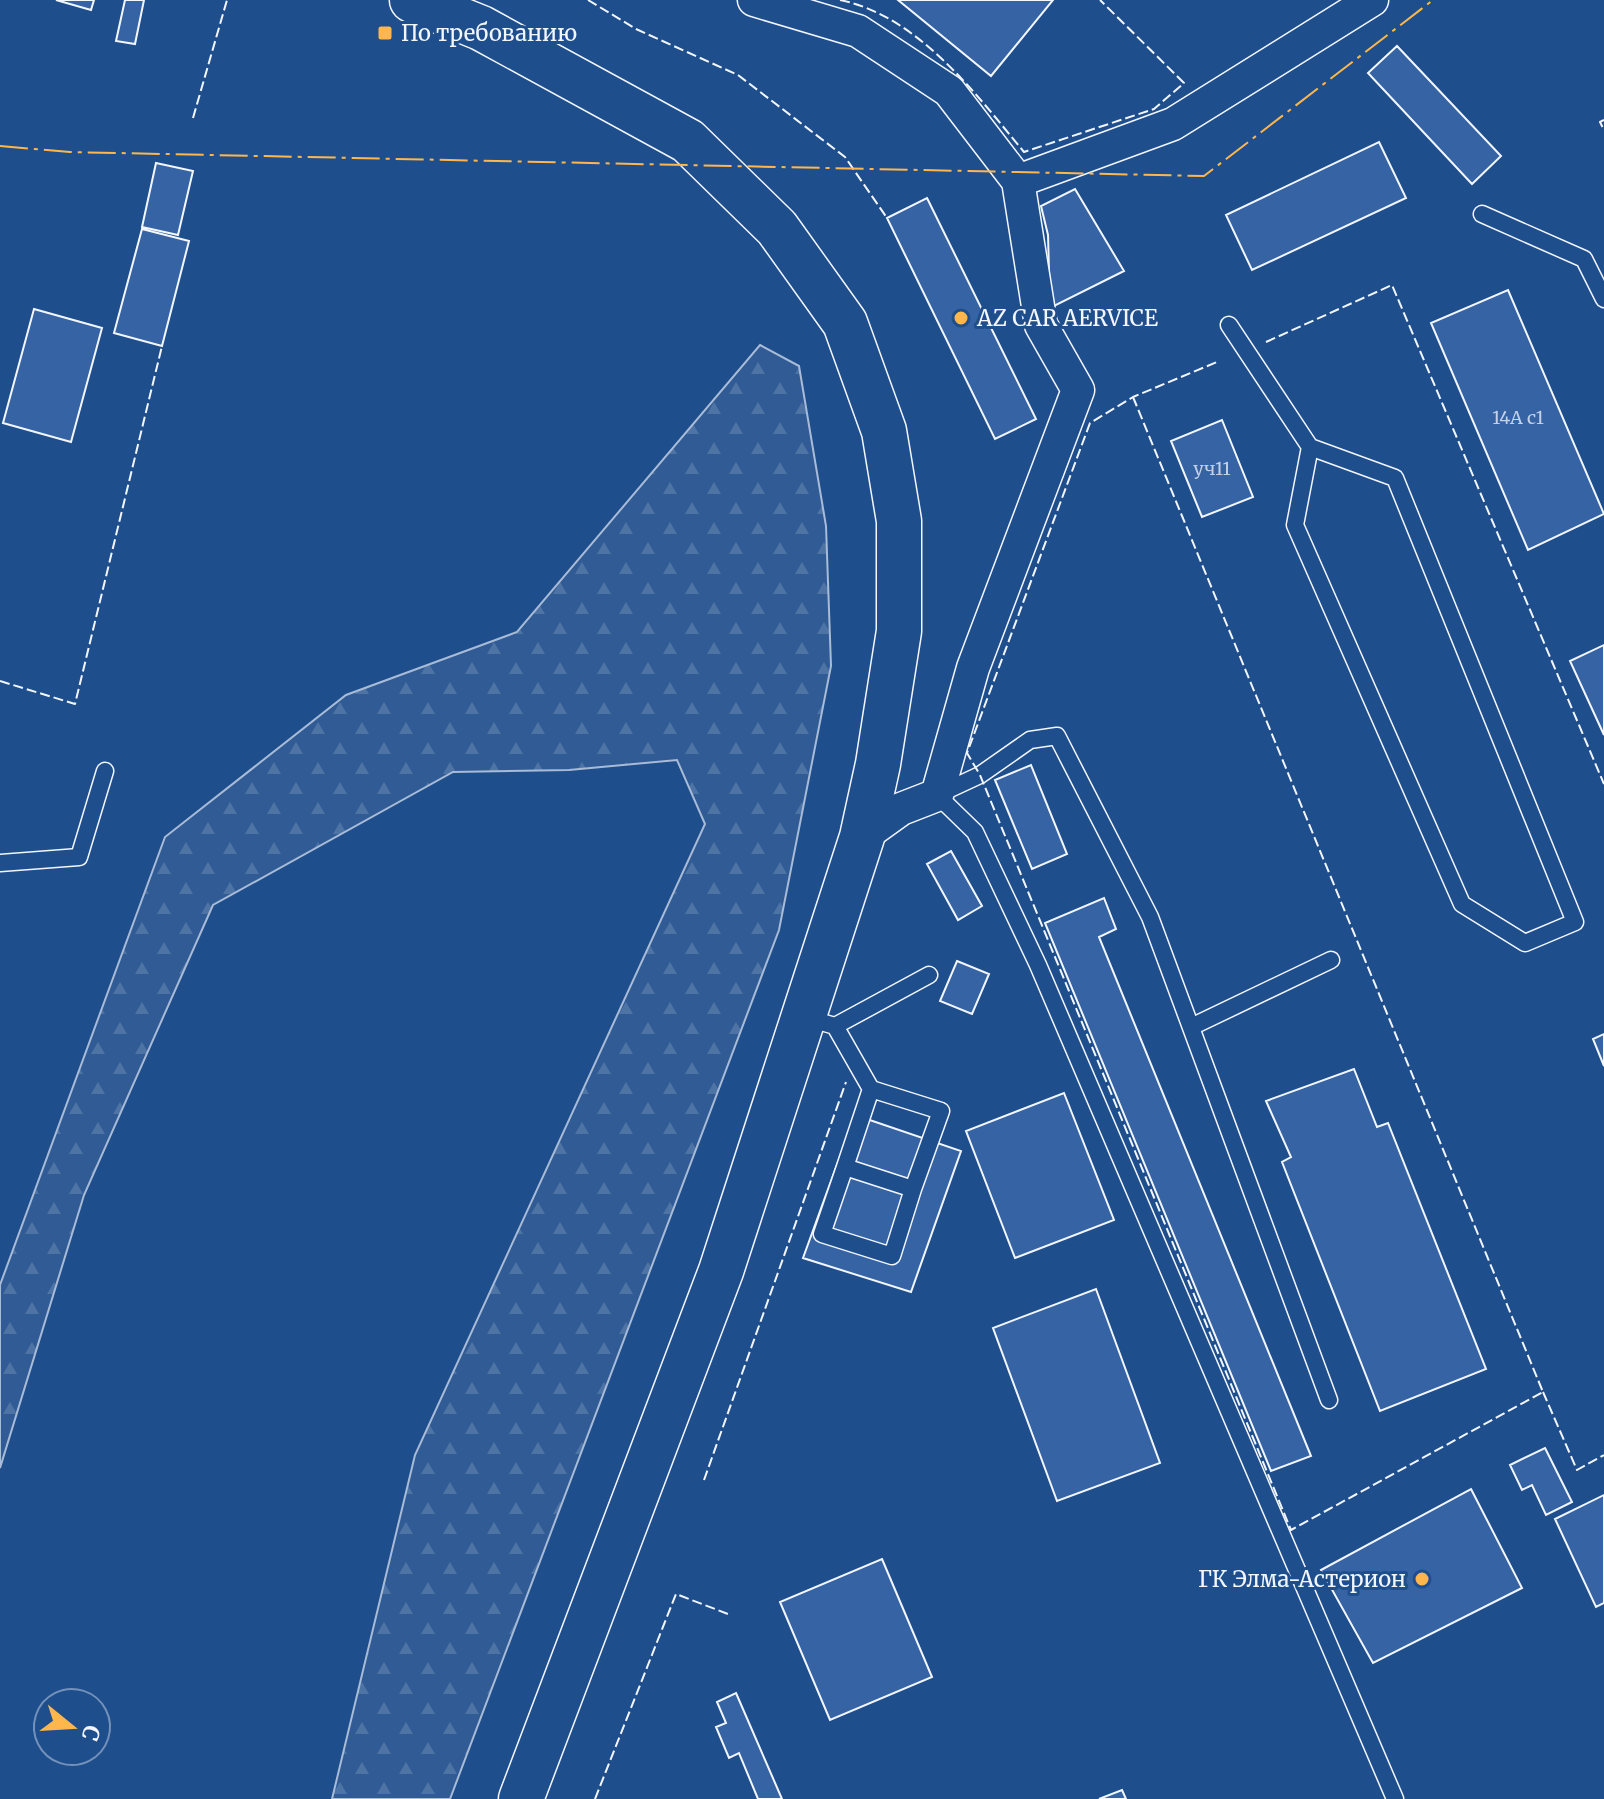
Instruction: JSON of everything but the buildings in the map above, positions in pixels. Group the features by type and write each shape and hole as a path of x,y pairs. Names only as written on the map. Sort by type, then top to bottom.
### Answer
{"main road":[{"path":"440,4 688,141 777,228 845,323 884,431 899,521 899,631 878,764 819,1021 521,1799"}],"street":[{"path":"754,0 858,31 949,91 1018,181 1041,325 1078,390 973,668 937,795 901,809 862,837"},
{"path":"1018,181 1173,124 1372,0"}],"lane":[{"path":"1482,214 1584,259 1604,299"},
{"path":"1229,325 1310,447 1395,478 1575,922 1525,943 1462,904 1295,525 1310,447"},
{"path":"1329,1400 1150,917 1057,736 1030,740 980,775 937,795 975,832 1038,965 1395,1799"},
{"path":"0,863 79,857 105,771"},
{"path":"1191,1027 1331,960"},
{"path":"871,1089 822,1234 892,1256 941,1111 871,1089 819,1021 929,975"},
{"path":"845,1167 913,1189"}],"green space":[{"path":"760,345 799,366 826,526 831,666 779,930 450,1799 332,1799 415,1455 705,824 677,760 569,770 453,772 213,905 84,1195 0,1468 0,1285 165,837 346,695 517,632"}],"fence":[{"path":"193,118 227,0"},
{"path":"588,0 636,29 738,75 845,157 887,218"},
{"path":"840,0 895,22 920,40 965,82 1024,152 1154,109 1184,83 1100,0"},
{"path":"1604,120 1600,122 1604,130"},
{"path":"1266,342 1392,285 1604,784"},
{"path":"0,681 75,704 162,346"},
{"path":"1133,397 1543,1392 1291,1530 980,775 967,753 1090,423 1133,397 1217,362"},
{"path":"704,1480 846,1082"},
{"path":"1543,1392 1577,1470 1604,1455"},
{"path":"595,1799 676,1594 728,1614"}],"power":[{"path":"0,146 70,152 1204,176 1433,0"}],"place":[{"name":"По требованию","path":"385,33"},
{"name":"AZ CAR AERVICE","path":"961,318"},
{"name":"ГК Элма-Астерион","path":"1422,1579"}]}
